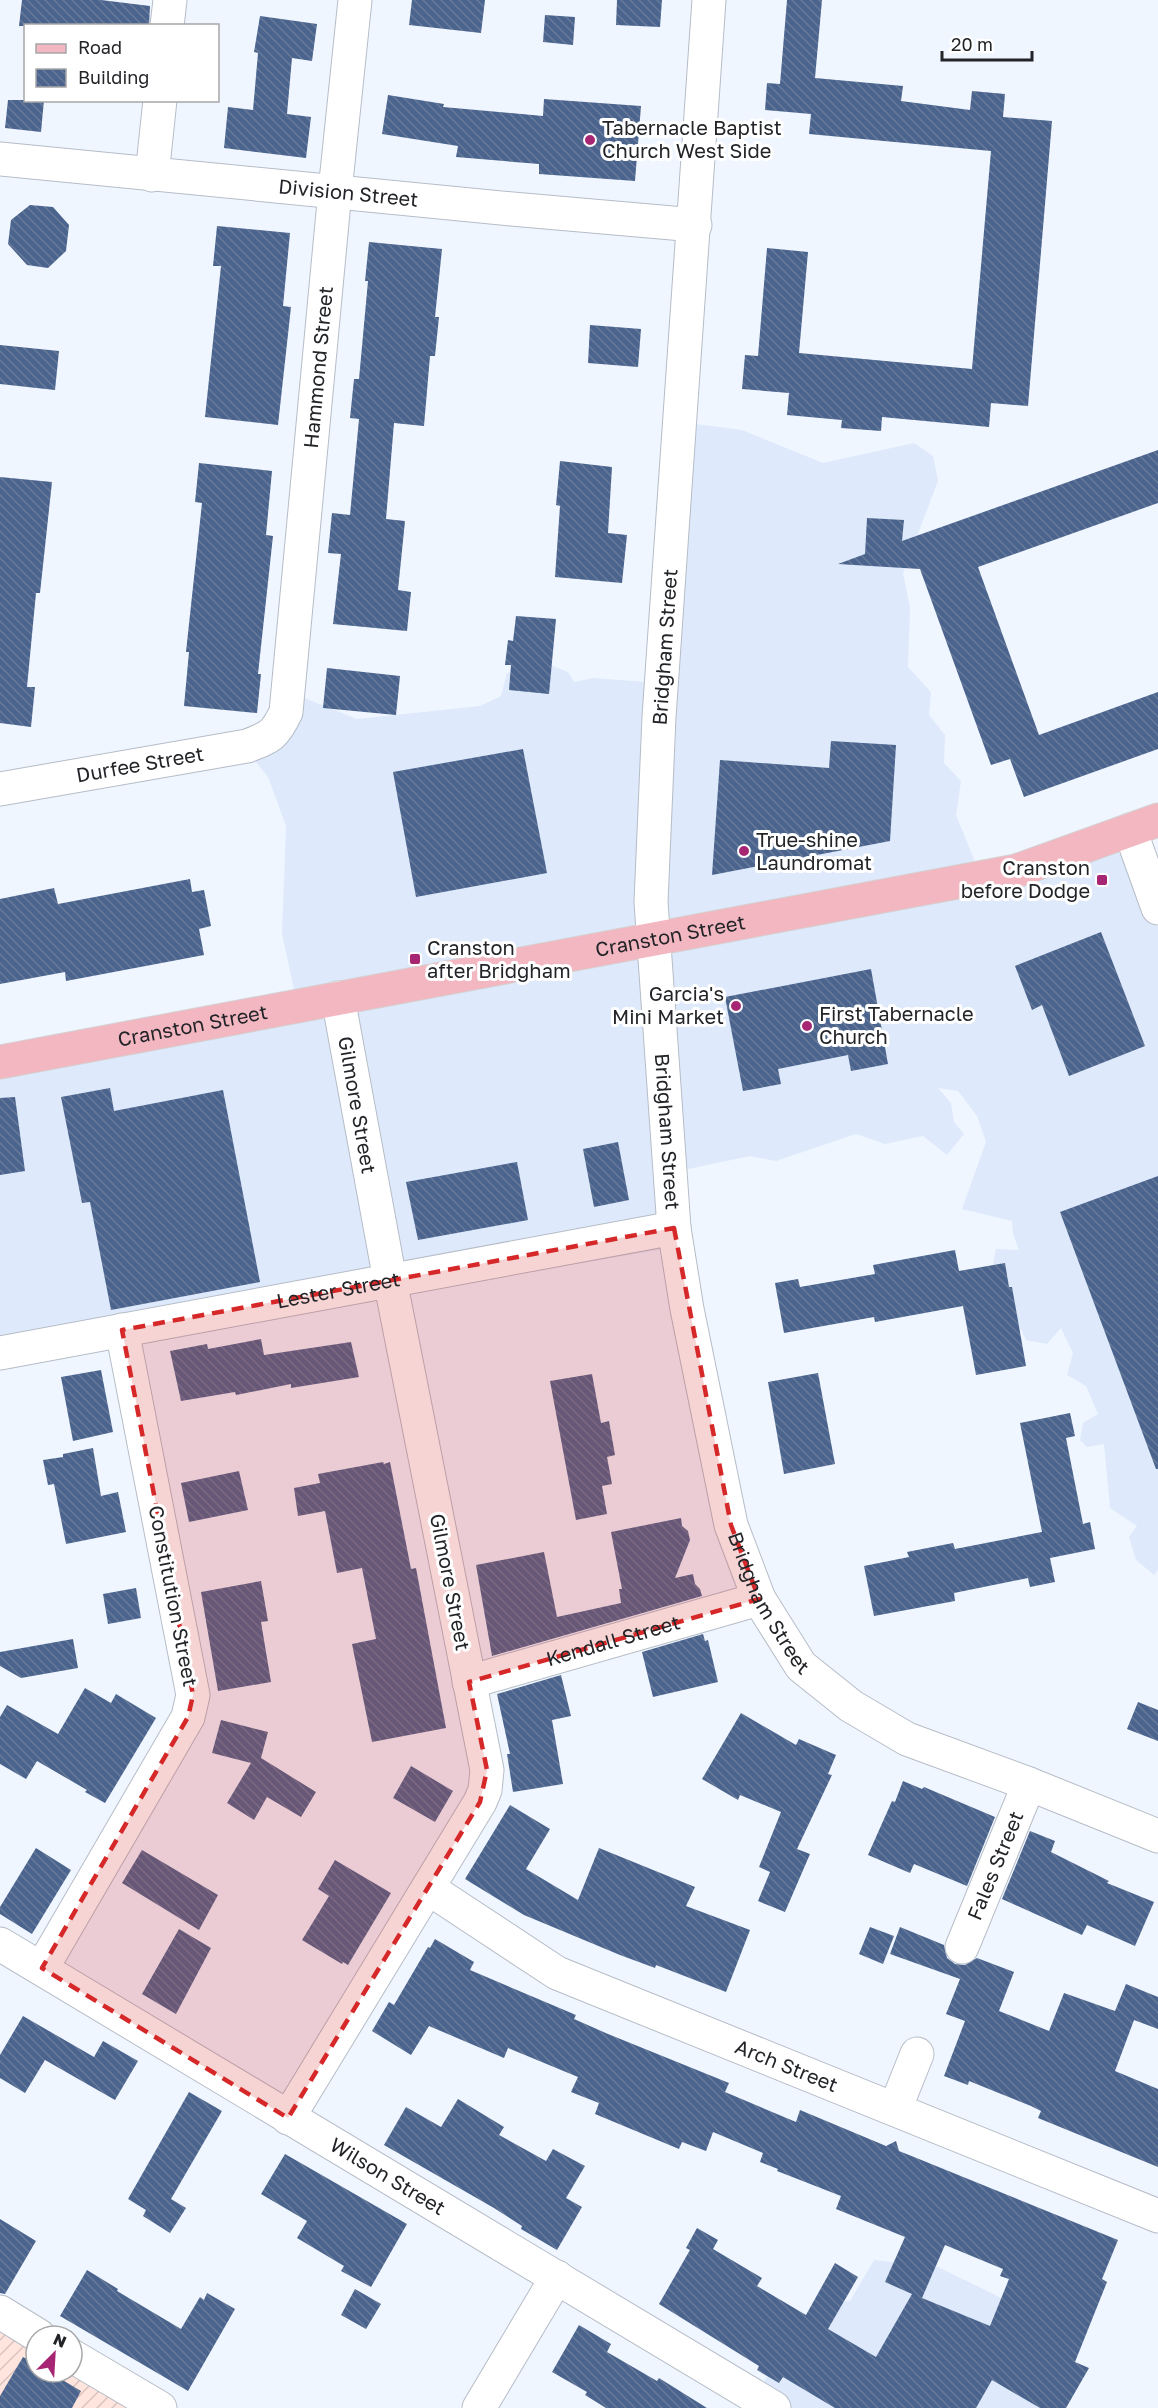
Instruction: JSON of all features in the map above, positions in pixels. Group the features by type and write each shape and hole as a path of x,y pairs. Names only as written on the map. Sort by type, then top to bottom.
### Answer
{"main road":[{"name":"Cranston Street","path":"0,1062 654,937 1016,871 1144,825"}],"street":[{"path":"167,24 170,0"},
{"name":"Hammond Street","path":"277,731 286,712 290,682 355,0"},
{"name":"Bridgham Street","path":"709,0 659,723 651,902 674,1228 687,1309 731,1525 759,1599 801,1666 851,1706 907,1739 1029,1784 1158,1836"},
{"path":"152,175 160,102"},
{"name":"Division Street","path":"0,159 695,225"},
{"name":"Durfee Street","path":"0,789 247,746 264,740 277,731"},
{"path":"1144,825 1158,908"},
{"name":"Gilmore Street","path":"288,2118 480,1802 485,1790 487,1770 390,1280 338,998"},
{"name":"Lester Street","path":"0,1353 674,1228"},
{"name":"Constitution Street","path":"42,1968 188,1717 193,1695 122,1330"},
{"name":"Kendall Street","path":"469,1682 759,1599"},
{"name":"Fales Street","path":"962,1947 1029,1784"},
{"name":"Arch Street","path":"428,1888 557,1973 1158,2216"},
{"name":"Wilson Street","path":"0,1944 774,2408"},
{"path":"895,2109 917,2054"},
{"path":"479,2408 557,2277"},
{"path":"0,2313 24,2327"},
{"path":"84,2363 160,2408"}],"highlighted area":[{"path":"674,1228 731,1525 759,1599 469,1682 487,1770 480,1802 288,2118 42,1968 188,1717 193,1695 122,1330"}],"shaded area":[{"path":"688,423 742,430 823,463 914,443 933,456 938,481 903,573 910,608 908,667 931,692 929,715 945,735 944,763 961,781 956,815 986,889 1117,852 1127,855 1158,928 1158,1570 1154,1575 1136,1560 1129,1537 1137,1526 1110,1508 1104,1444 1087,1447 1080,1440 1083,1423 1098,1414 1086,1386 1067,1375 1073,1353 1061,1328 1047,1344 1026,1340 992,1270 996,1249 1019,1250 1013,1234 1012,1221 962,1209 986,1142 977,1116 958,1091 938,1088 951,1103 954,1122 964,1134 947,1155 923,1136 885,1144 856,1134 776,1161 750,1156 679,1171 665,1249 0,1360 0,1076 300,1017 282,934 286,826 268,777 252,757 294,694 357,719 480,706 501,696 507,673 545,663 568,672 574,682 593,678 659,683"},
{"path":"874,2260 938,2267 1077,2335 1052,2408 762,2408 753,2396 783,2355 834,2302 850,2301"},
{"path":"0,2319 24,2334 24,2384 84,2384 84,2378 145,2408 0,2408"}],"building":[{"path":"22,0 101,0 150,6 149,24 24,24 24,26 19,26"},
{"path":"412,0 485,0 481,33 409,25"},
{"path":"617,0 662,0 660,27 616,25"},
{"path":"787,0 822,0 815,78 903,86 901,101 970,110 972,91 1005,94 1003,117 1052,121 1028,406 991,403 989,427 882,417 881,431 841,428 842,420 787,415 789,393 742,389 745,355 758,356 767,248 808,252 799,353 972,369 991,151 809,134 811,114 765,110 767,83 780,84"},
{"path":"545,15 575,17 573,45 543,42"},
{"path":"260,16 317,24 312,61 292,58 287,114 311,117 306,158 224,148 228,107 253,110 258,53 254,52"},
{"path":"388,95 444,104 443,107 543,116 544,99 641,106 635,181 539,174 539,164 456,157 458,146 382,134"},
{"path":"8,100 44,102 41,132 5,128"},
{"path":"30,205 53,207 69,225 66,251 48,268 27,265 8,244 11,220"},
{"path":"217,226 290,233 283,306 291,307 278,425 205,417 221,266 213,266"},
{"path":"369,242 442,249 435,317 439,317 435,356 430,356 424,426 394,423 386,519 405,521 398,590 411,592 407,631 333,624 341,554 328,553 332,513 350,515 359,419 350,418 354,379 359,379 368,281 365,281"},
{"path":"590,325 641,329 638,367 588,363"},
{"path":"0,345 59,351 55,390 0,384"},
{"path":"1158,450 1158,503 978,567 1039,735 1158,692 1158,749 1024,797 1010,759 991,765 920,569 838,564 865,554 867,518 904,520 902,541"},
{"path":"560,461 612,467 608,533 627,535 622,583 555,577 560,506 556,505"},
{"path":"199,463 272,471 266,535 273,536 258,674 261,674 257,713 184,706 189,652 186,652 202,503 195,502"},
{"path":"0,477 52,482 40,593 36,593 27,687 35,687 31,727 0,723"},
{"path":"516,616 556,619 549,694 509,690 511,665 505,665 508,640 513,641"},
{"path":"327,668 400,676 396,715 323,708"},
{"path":"831,741 896,745 890,841 712,875 720,760 829,768"},
{"path":"523,749 547,873 416,897 393,772"},
{"path":"190,879 192,892 204,890 211,926 199,929 204,955 66,981 65,972 0,984 0,899 54,888 58,904"},
{"path":"1101,932 1145,1046 1069,1076 1042,1005 1032,1010 1015,966"},
{"path":"871,969 888,1064 851,1071 848,1055 778,1069 781,1084 743,1091 725,997"},
{"path":"110,1088 114,1111 223,1090 260,1282 111,1310 90,1202 82,1203 61,1097"},
{"path":"15,1097 25,1171 0,1175 0,1098"},
{"path":"618,1142 629,1200 594,1207 583,1149"},
{"path":"517,1162 528,1220 418,1240 406,1182"},
{"path":"1158,1176 1158,1469 1156,1469 1060,1212"},
{"path":"955,1250 959,1271 1005,1263 1009,1287 1012,1287 1026,1366 976,1375 963,1306 875,1322 874,1317 784,1333 775,1283 798,1279 800,1287 875,1274 873,1265"},
{"path":"261,1339 264,1355 351,1342 359,1377 291,1388 291,1384 236,1395 235,1392 181,1401 170,1351 207,1344 208,1349"},
{"path":"101,1370 113,1432 73,1441 61,1377"},
{"path":"818,1373 835,1464 784,1474 768,1382"},
{"path":"592,1374 601,1423 609,1421 615,1455 607,1457 612,1484 602,1486 607,1514 576,1520 550,1381"},
{"path":"1070,1413 1075,1436 1066,1438 1083,1524 1090,1522 1095,1549 1050,1558 1055,1582 1030,1587 1028,1578 954,1593 955,1601 874,1616 864,1566 909,1557 907,1552 953,1543 955,1549 1042,1532 1020,1423"},
{"path":"93,1448 101,1496 118,1492 126,1532 66,1544 54,1484 48,1485 43,1460"},
{"path":"383,1462 384,1464 390,1462 411,1569 416,1568 446,1728 372,1742 352,1644 376,1639 362,1568 337,1573 325,1511 298,1516 294,1488 320,1483 318,1474"},
{"path":"239,1471 248,1510 189,1522 181,1483"},
{"path":"681,1518 682,1526 688,1531 690,1540 675,1578 693,1574 695,1584 702,1596 492,1656 476,1565 544,1552 557,1617 621,1603 619,1589 622,1589 611,1532"},
{"path":"261,1581 268,1621 261,1622 271,1682 218,1691 201,1592"},
{"path":"136,1588 141,1618 108,1624 103,1594"},
{"path":"703,1634 705,1641 708,1640 718,1682 653,1697 642,1652"},
{"path":"73,1639 78,1668 21,1678 0,1666 0,1652"},
{"path":"561,1675 571,1716 552,1720 563,1784 513,1792 507,1754 510,1754 497,1694"},
{"path":"85,1688 111,1703 116,1694 156,1718 105,1803 37,1761 26,1779 0,1764 0,1717 7,1705 58,1734"},
{"path":"1138,1702 1158,1710 1158,1741 1127,1729"},
{"path":"741,1713 796,1745 799,1739 836,1755 828,1774 832,1775 797,1849 810,1854 785,1912 758,1901 770,1872 759,1867 781,1812 740,1795 738,1800 702,1779"},
{"path":"221,1720 268,1732 261,1758 316,1792 301,1817 267,1797 254,1820 227,1803 251,1763 212,1753"},
{"path":"411,1766 453,1791 435,1822 393,1798"},
{"path":"903,1781 922,1789 924,1787 995,1817 967,1886 914,1864 910,1873 868,1855"},
{"path":"510,1805 550,1829 526,1869 578,1900 599,1848 695,1887 686,1906 750,1930 726,1992 656,1965 655,1968 620,1955 524,1915 465,1879"},
{"path":"1030,1831 1055,1841 1051,1852 1109,1881 1107,1883 1154,1902 1135,1946 1087,1925 1082,1935 1002,1899"},
{"path":"36,1848 71,1870 32,1934 0,1914 0,1907"},
{"path":"142,1850 218,1895 199,1930 122,1883"},
{"path":"335,1860 391,1893 348,1965 343,1962 342,1964 302,1940 329,1896 318,1889"},
{"path":"870,1927 894,1936 883,1964 859,1954"},
{"path":"900,1927 944,1945 947,1958 955,1964 965,1965 977,1958 1014,1972 999,2011 1049,2031 1064,1993 1115,2011 1126,1984 1158,1997 1158,2029 1134,2020 1115,2071 1158,2089 1158,2167 1038,2118 1041,2111 1031,2106 969,2081 968,2085 944,2076 965,2021 946,2014 960,1979 890,1954"},
{"path":"179,1929 211,1948 176,2014 142,1994"},
{"path":"435,1939 474,1962 470,1970 576,2015 574,2019 608,2034 729,2083 725,2092 796,2122 800,2110 886,2146 896,2141 899,2151 1118,2240 1102,2279 1107,2282 1075,2362 1089,2368 1066,2408 1040,2408 992,2380 976,2408 835,2408 783,2377 779,2383 757,2370 759,2366 659,2304 690,2250 686,2248 697,2228 718,2240 713,2249 762,2278 757,2286 806,2315 835,2263 858,2277 828,2329 876,2357 912,2294 885,2282 905,2237 836,2209 841,2196 777,2171 778,2169 760,2162 763,2153 713,2132 706,2151 682,2142 679,2149 595,2114 599,2103 571,2092 578,2077 508,2048 504,2058 429,2026 411,2055 372,2031 389,2002 394,2005 428,1947 430,1948","holes":["945,2245 1003,2269 1000,2276 1009,2279 990,2326 922,2298"]},
{"path":"23,2016 94,2057 103,2041 138,2061 115,2100 45,2060 25,2093 0,2078 0,2055"},
{"path":"189,2092 222,2111 171,2199 186,2208 170,2233 143,2216 146,2210 128,2199"},
{"path":"458,2099 504,2127 499,2135 546,2161 553,2149 585,2166 566,2198 582,2207 557,2250 521,2229 522,2226 494,2208 384,2145 406,2107 441,2127"},
{"path":"285,2154 407,2224 371,2287 341,2271 344,2266 297,2238 307,2221 261,2194"},
{"path":"0,2219 36,2241 5,2294 0,2293"},
{"path":"87,2270 118,2289 117,2291 181,2329 200,2297 204,2300 207,2293 235,2309 188,2391 84,2330 84,2324 74,2324 60,2316"},
{"path":"355,2289 381,2304 366,2329 341,2315"},
{"path":"579,2325 611,2344 607,2352 657,2381 659,2378 707,2408 606,2408 585,2395 587,2392 552,2372"},
{"path":"23,2357 24,2384 69,2384 81,2391 72,2408 0,2408 0,2396"}],"place":[{"name":"Tabernacle Baptist Church West Side","path":"590,140"},
{"name":"True-shine Laundromat","path":"744,851"},
{"name":"Cranston before Dodge","path":"1102,880"},
{"name":"Cranston after Bridgham","path":"415,959"},
{"name":"Garcia's Mini Market","path":"736,1006"},
{"name":"First Tabernacle Church","path":"807,1026"}]}
